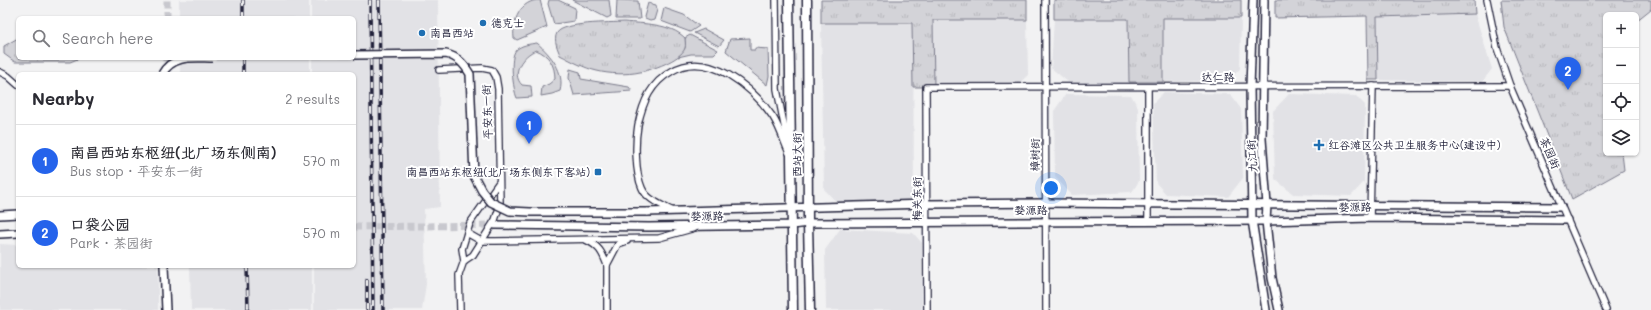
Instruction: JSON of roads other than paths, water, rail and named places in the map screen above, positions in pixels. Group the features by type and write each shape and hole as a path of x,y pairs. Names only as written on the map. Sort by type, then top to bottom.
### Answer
{"main road":[{"name":"西站大街","path":"789,0 793,310"},
{"name":"西站大街","path":"807,0 810,310"}],"street":[{"path":"776,0 777,89 790,155"},
{"name":"樟树街","path":"1045,0 1044,87 1046,310"},
{"name":"九江街","path":"1253,0 1250,86 1252,220 1266,310"},
{"name":"九江街","path":"1264,0 1262,139 1267,205 1266,220 1272,278 1279,310"},
{"name":"茶园街","path":"1487,0 1497,48 1510,86 1606,310"},
{"name":"婺源路","path":"356,55 446,54 454,56 464,64 470,74 474,176 482,192 491,202 510,211 647,212 927,204 1046,203 1252,206 1370,205 1561,207"},
{"path":"163,72 169,64 177,60"},
{"path":"673,211 652,200 642,189 638,171 636,137 642,109 649,92 662,77 677,68 690,64 702,64 716,67 732,76 756,97 773,118 790,155"},
{"name":"平安东一街","path":"439,70 482,68 492,70 496,77 498,89 499,182 501,192 500,205 496,220 473,255 464,261"},
{"path":"0,72 8,76 16,83"},
{"path":"1370,218 1372,86"},
{"name":"达仁路","path":"926,87 1510,86"},
{"name":"梅关东街","path":"926,87 927,310"},
{"path":"1148,87 1148,221"},
{"path":"460,310 459,275 464,261 462,248 470,223 499,182"},
{"path":"0,215 16,214"},
{"name":"婺源路","path":"495,224 701,227 792,225 808,223 1370,218 1567,220"},
{"path":"467,233 481,241 633,239 659,238 701,227"},
{"path":"2,234 16,233"},
{"path":"2,234 16,238"},
{"path":"585,239 596,245 603,254 607,265 607,310"},
{"path":"607,265 618,244 633,239"},
{"path":"164,268 166,310"}],"tunnel":[{"path":"167,0 167,16"},
{"path":"166,60 166,72"},
{"path":"356,227 495,225"}],"railway":[{"path":"243,0 243,16"},
{"path":"370,0 373,310"},
{"path":"379,0 383,310"},
{"path":"243,60 243,72"},
{"path":"247,268 248,310"},
{"path":"367,280 367,310"}],"place":[{"name":"德克士","path":"483,23"},
{"name":"南昌西站","path":"422,33"},
{"name":"口袋公园","path":"1568,90"},
{"name":"南昌西站东枢纽(北广场东侧南)","path":"529,144"},
{"name":"红谷滩区公共卫生服务中心(建设中)","path":"1319,145"},
{"name":"南昌西站东枢纽(北广场东侧东下客站)","path":"598,172"}]}
